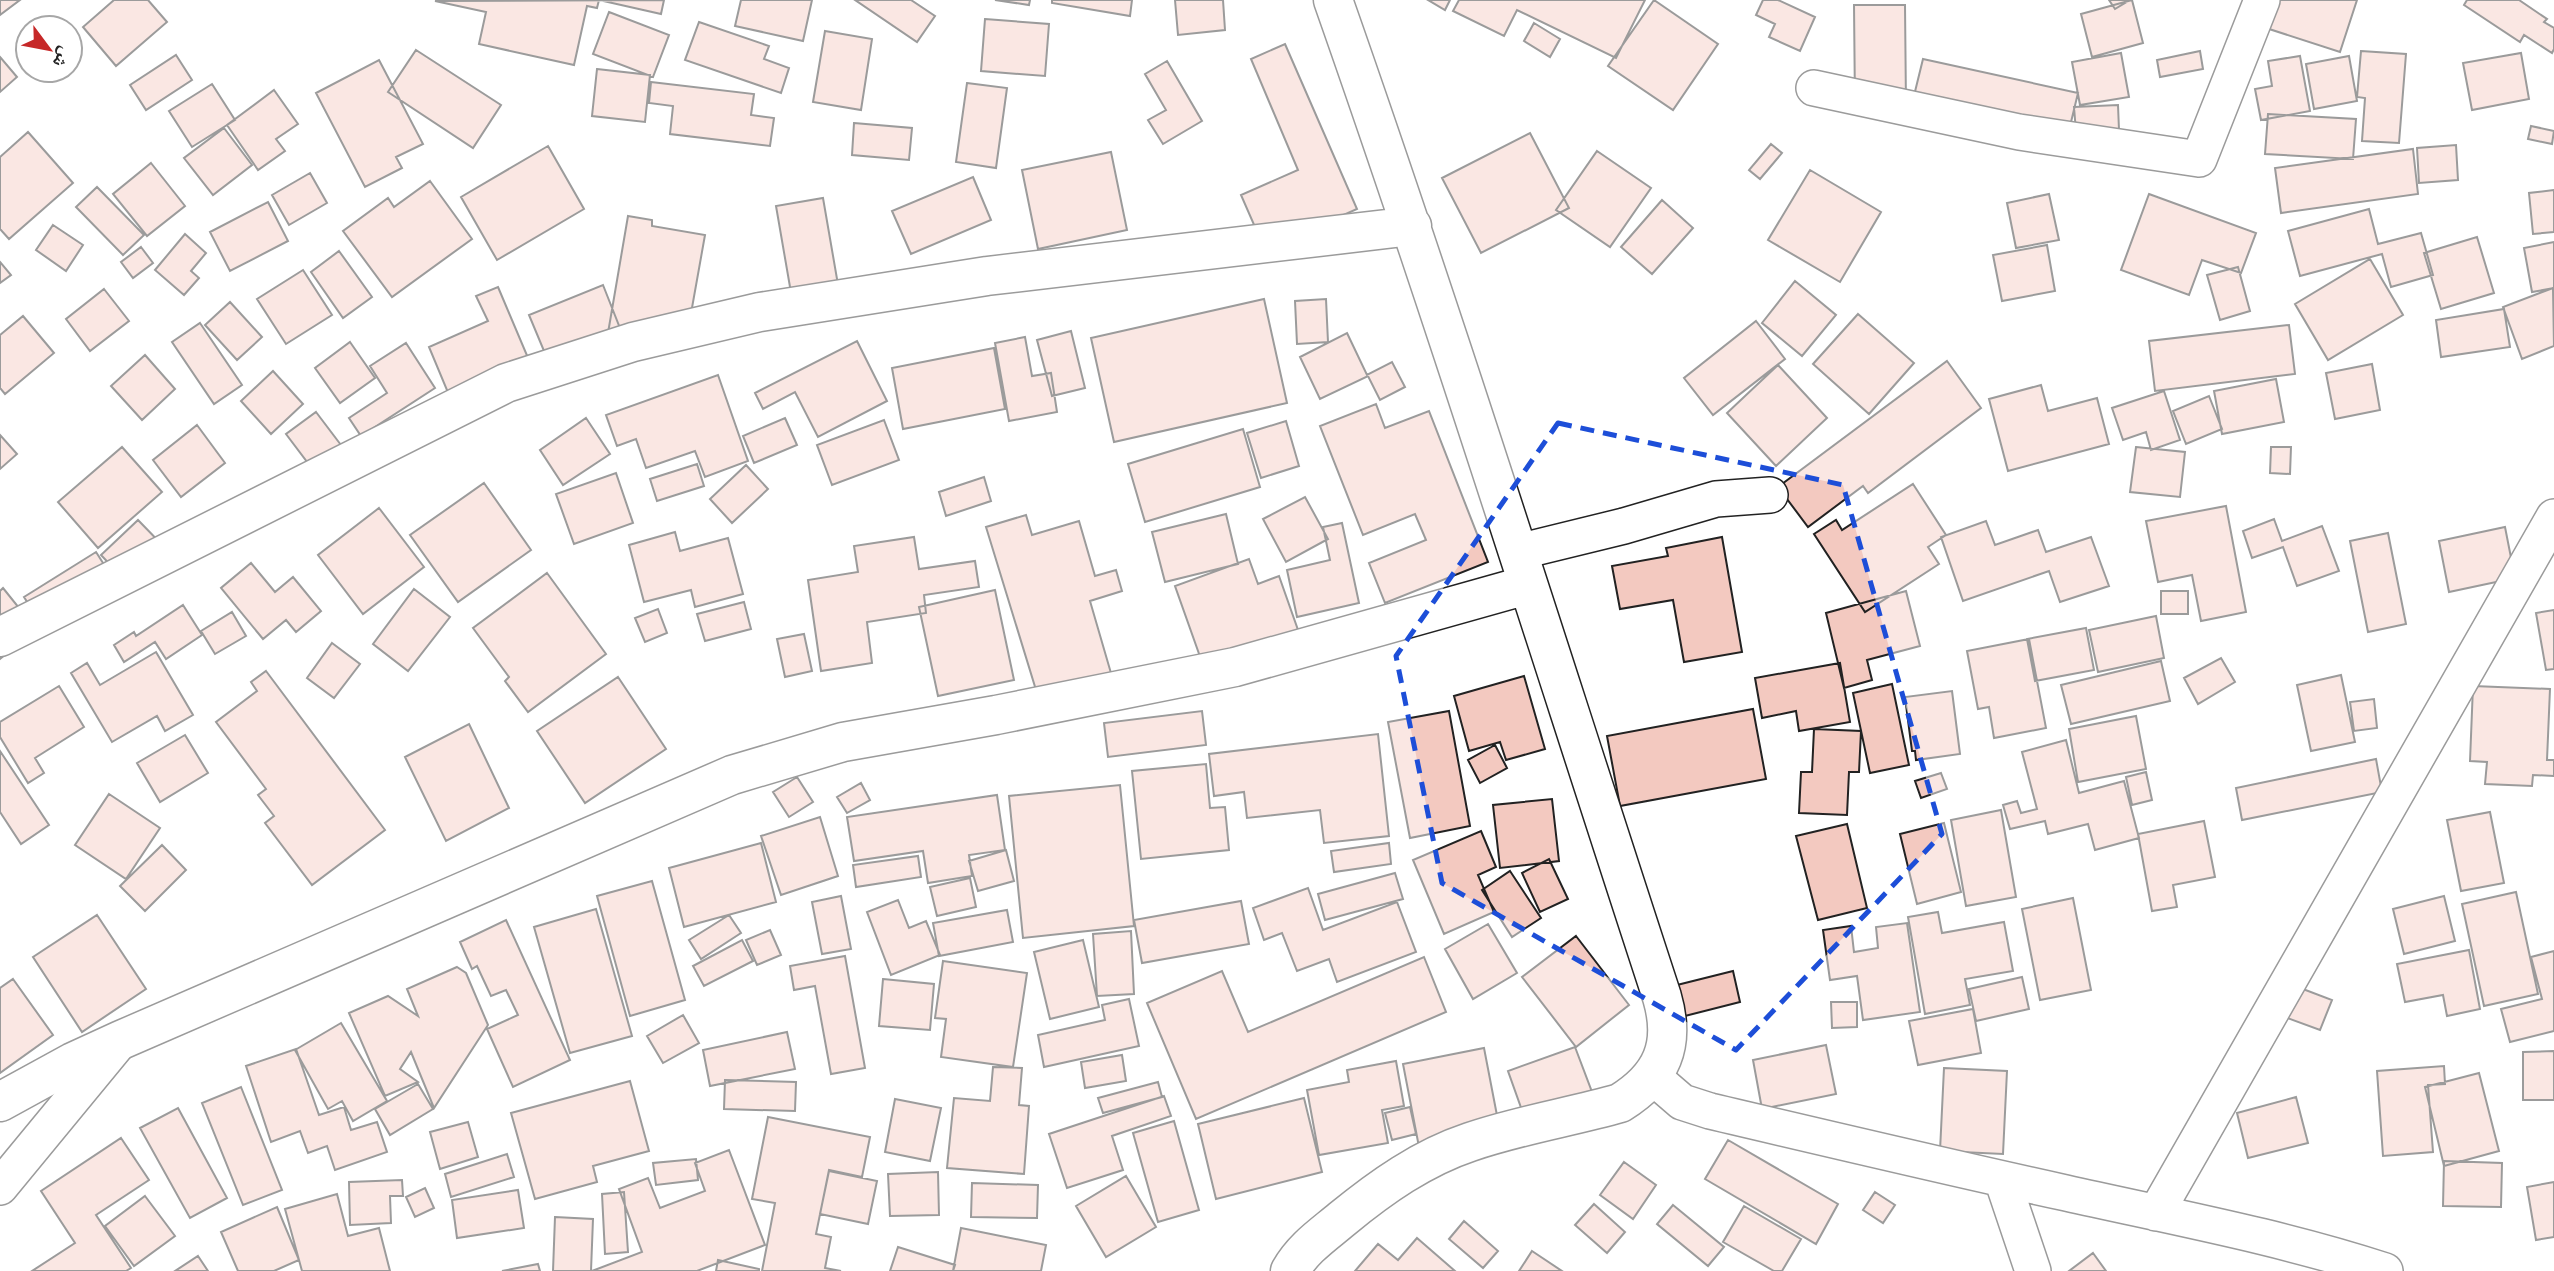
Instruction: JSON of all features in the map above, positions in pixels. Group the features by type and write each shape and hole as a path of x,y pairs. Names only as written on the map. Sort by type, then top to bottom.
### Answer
{"street":[{"path":"1289,1265 1392,1180 1432,1158 1469,1142 1620,1102 1638,1092 1653,1077 1668,1038 1668,1017 1412,226 1333,0"},
{"path":"1814,88 2018,132 2199,159 2262,0"},
{"path":"0,637 506,383 633,342 760,312 987,276 1412,226"},
{"path":"0,1102 73,1062 121,1040 732,775 843,742 996,715 1235,667 1523,568 1624,526 1716,499 1770,495"},
{"path":"2156,1213 2554,517"},
{"path":"0,1187 121,1040"},
{"path":"1653,1077 1682,1102 1710,1111 2339,1256 2385,1271"},
{"path":"2003,1179 2033,1271"}],"highlighted area":[{"path":"1558,423 1843,485 1942,834 1736,1050 1442,883 1396,656"}],"building":[{"path":"0,0 20,0 0,15"},
{"path":"114,0 148,0 167,22 116,66 84,26"},
{"path":"599,0 597,8 587,6 574,65 479,44 486,12 435,1"},
{"path":"600,0 664,0 661,14"},
{"path":"741,0 812,0 803,41 735,26"},
{"path":"855,0 911,0 935,16 917,42"},
{"path":"995,0 1030,0 1029,5"},
{"path":"1052,0 1132,0 1130,16 1052,3"},
{"path":"1175,0 1223,0 1225,30 1178,35"},
{"path":"1428,0 1450,0 1445,10"},
{"path":"1459,0 1645,0 1616,58 1517,10 1504,36 1453,11"},
{"path":"1654,0 1718,44 1673,110 1608,66"},
{"path":"1763,0 1778,0 1815,17 1800,51 1769,37 1775,24 1756,15"},
{"path":"2109,0 2130,0 2115,9"},
{"path":"2132,0 2143,43 2092,57 2081,14"},
{"path":"2272,0 2357,0 2340,52 2263,27"},
{"path":"2467,0 2519,0 2547,19 2544,22 2554,28 2552,53 2524,35 2520,42 2464,5"},
{"path":"1854,5 1905,5 1906,106 1855,107"},
{"path":"609,12 669,35 653,77 593,54"},
{"path":"985,19 1049,24 1045,76 981,71"},
{"path":"699,22 769,46 764,59 789,68 781,93 685,60"},
{"path":"1534,23 1560,39 1550,57 1524,41"},
{"path":"825,31 872,39 861,110 813,102"},
{"path":"1285,44 1357,209 1265,250 1241,195 1298,170 1251,59"},
{"path":"416,50 501,105 473,148 388,92"},
{"path":"2200,51 2203,69 2160,77 2157,60"},
{"path":"2361,51 2406,54 2399,143 2362,141 2365,98 2357,97"},
{"path":"2121,53 2129,97 2080,105 2072,62"},
{"path":"2521,53 2529,99 2472,110 2463,63"},
{"path":"176,55 192,80 146,110 130,85"},
{"path":"2300,56 2310,111 2261,120 2255,89 2272,86 2268,61"},
{"path":"2349,56 2357,101 2314,109 2306,64"},
{"path":"0,57 14,73 14,80 0,92"},
{"path":"1923,59 2078,93 2065,147 1910,112"},
{"path":"379,60 423,144 396,157 402,168 365,187 316,93"},
{"path":"1167,61 1202,121 1163,144 1148,120 1166,110 1145,74"},
{"path":"597,69 650,75 645,122 592,116"},
{"path":"651,82 754,94 751,115 774,118 770,146 670,134 673,106 649,103"},
{"path":"967,83 1007,88 996,168 956,162"},
{"path":"212,84 235,120 192,147 169,111"},
{"path":"274,90 298,124 276,139 285,151 258,170 227,125"},
{"path":"2118,105 2119,130 2076,132 2074,107"},
{"path":"2268,114 2356,119 2353,159 2265,154"},
{"path":"854,123 912,128 909,160 852,155"},
{"path":"2531,126 2554,131 2552,144 2528,139"},
{"path":"224,128 252,165 213,195 184,158"},
{"path":"28,132 73,183 9,239 0,229 0,157"},
{"path":"1530,133 1569,208 1481,253 1442,178"},
{"path":"1771,144 1782,153 1760,179 1749,170"},
{"path":"2456,145 2458,180 2419,183 2417,148"},
{"path":"548,146 584,209 497,260 461,197"},
{"path":"2413,149 2418,194 2281,213 2275,168"},
{"path":"1597,151 1651,188 1610,247 1556,210"},
{"path":"1111,152 1127,230 1038,249 1022,170"},
{"path":"151,163 185,206 147,236 113,194"},
{"path":"1810,170 1881,212 1840,282 1768,240"},
{"path":"310,173 327,203 289,225 272,195"},
{"path":"973,177 991,220 911,254 892,211"},
{"path":"430,181 472,239 392,297 343,231 388,198 394,207"},
{"path":"97,187 144,235 123,255 76,207"},
{"path":"2554,190 2554,232 2533,234 2529,193"},
{"path":"2049,194 2059,240 2016,248 2007,203"},
{"path":"2149,194 2256,233 2241,273 2202,260 2189,295 2121,270"},
{"path":"823,198 841,302 794,310 776,206"},
{"path":"1662,200 1693,228 1652,274 1621,247"},
{"path":"268,202 288,241 230,271 210,232"},
{"path":"2369,209 2378,244 2421,233 2433,275 2391,287 2382,254 2300,276 2288,231"},
{"path":"628,216 652,220 652,226 705,235 685,347 608,333"},
{"path":"53,225 83,245 66,271 36,250"},
{"path":"185,234 206,253 191,271 199,278 184,295 155,270"},
{"path":"2477,237 2494,293 2441,309 2424,253"},
{"path":"2554,242 2554,288 2532,292 2524,248"},
{"path":"2047,245 2055,291 2002,301 1993,255"},
{"path":"141,247 153,263 133,278 121,262"},
{"path":"339,251 372,297 343,318 311,272"},
{"path":"2370,259 2403,315 2328,360 2295,304"},
{"path":"0,262 11,275 0,283"},
{"path":"2238,267 2250,311 2220,320 2207,275"},
{"path":"303,270 332,315 286,344 257,299"},
{"path":"1795,281 1836,315 1802,356 1762,323"},
{"path":"603,285 627,346 554,375 529,315"},
{"path":"498,287 534,372 454,407 429,347 488,321 476,296"},
{"path":"2553,288 2554,346 2522,359 2503,307"},
{"path":"104,289 129,321 90,351 66,319"},
{"path":"1264,299 1287,403 1114,442 1091,338"},
{"path":"1326,299 1328,342 1297,344 1295,301"},
{"path":"230,302 262,337 237,360 205,325"},
{"path":"2504,309 2510,347 2441,357 2436,320"},
{"path":"1858,314 1914,363 1869,414 1813,364"},
{"path":"23,316 54,353 5,394 0,388 0,335"},
{"path":"1756,321 1785,359 1713,415 1684,378"},
{"path":"200,323 242,385 214,404 172,342"},
{"path":"2289,325 2295,374 2155,391 2149,341"},
{"path":"1071,331 1085,388 1052,396 1037,340"},
{"path":"1347,333 1367,375 1392,362 1405,387 1380,400 1368,376 1320,399 1300,357"},
{"path":"1025,337 1032,376 1051,373 1057,412 1009,421 995,343"},
{"path":"857,341 887,401 818,437 795,392 763,409 755,393"},
{"path":"350,342 375,378 340,403 315,368"},
{"path":"406,343 435,388 361,436 349,418 387,393 370,366"},
{"path":"994,348 1005,409 903,429 892,368"},
{"path":"145,355 175,389 142,420 111,386"},
{"path":"1947,361 1981,408 1868,493 1863,486 1808,527 1778,487"},
{"path":"2372,364 2380,410 2335,419 2326,373"},
{"path":"1778,365 1827,418 1776,466 1727,413"},
{"path":"273,371 303,404 271,434 241,401"},
{"path":"718,375 748,461 705,477 695,451 646,468 636,439 617,446 606,415"},
{"path":"2276,379 2284,422 2222,434 2214,391"},
{"path":"2041,385 2048,411 2097,398 2109,444 2008,471 1989,399"},
{"path":"2164,391 2180,440 2151,450 2146,432 2123,440 2112,408"},
{"path":"2209,396 2222,429 2186,444 2173,411"},
{"path":"1376,404 1385,428 1429,411 1488,562 1385,603 1369,563 1426,540 1415,514 1363,535 1320,426"},
{"path":"316,412 347,453 317,475 286,434"},
{"path":"586,418 610,454 563,485 540,450"},
{"path":"785,418 797,445 754,463 743,436"},
{"path":"884,420 899,460 832,485 817,445"},
{"path":"1286,421 1299,466 1261,478 1247,433"},
{"path":"197,425 225,463 181,497 153,460"},
{"path":"1243,429 1260,487 1145,522 1128,464"},
{"path":"0,435 17,454 0,469"},
{"path":"122,447 162,492 98,548 58,502"},
{"path":"2136,447 2185,452 2180,497 2130,492"},
{"path":"2271,447 2291,447 2290,474 2270,473"},
{"path":"697,464 704,486 657,501 650,479"},
{"path":"746,465 768,489 732,523 710,499"},
{"path":"616,473 633,523 574,544 556,494"},
{"path":"984,477 991,501 946,516 939,492"},
{"path":"484,483 531,550 458,602 410,535"},
{"path":"1913,484 1946,535 1928,547 1939,564 1865,612 1814,534 1836,520 1842,530"},
{"path":"1305,497 1328,539 1286,562 1263,519"},
{"path":"2226,506 2246,612 2201,621 2192,575 2158,582 2146,521"},
{"path":"379,508 424,567 363,614 318,555"},
{"path":"1226,514 1238,564 1165,582 1152,532"},
{"path":"1026,515 1032,535 1079,521 1095,576 1116,570 1122,591 1090,601 1113,680 1040,703 986,527"},
{"path":"2274,519 2282,541 2322,526 2339,571 2297,586 2283,547 2252,558 2243,531"},
{"path":"138,520 170,553 133,589 101,555"},
{"path":"1986,521 1995,545 2038,530 2046,552 2091,537 2109,586 2060,602 2049,571 1963,601 1941,537"},
{"path":"1342,523 1359,603 1297,617 1287,570 1330,560 1323,527"},
{"path":"2505,527 2515,578 2449,592 2439,541"},
{"path":"675,532 680,551 728,538 743,594 695,607 691,590 644,602 629,545"},
{"path":"2388,533 2406,624 2368,632 2350,541"},
{"path":"914,537 919,569 975,561 979,587 924,595 926,613 867,622 872,663 821,671 808,580 858,572 854,546"},
{"path":"1722,537 1742,652 1684,662 1673,600 1620,609 1612,566 1668,556 1666,548"},
{"path":"96,552 119,588 47,633 24,597"},
{"path":"1249,559 1258,584 1279,576 1298,630 1203,665 1175,586"},
{"path":"251,563 275,592 293,577 321,611 296,632 286,620 263,639 221,588"},
{"path":"547,573 606,654 528,712 505,681 509,677 473,628"},
{"path":"3,588 36,629 0,659 0,591"},
{"path":"414,589 450,617 408,671 373,644"},
{"path":"995,590 1014,680 938,696 919,607"},
{"path":"1906,591 1920,646 1867,660 1872,680 1844,688 1826,613"},
{"path":"2161,591 2188,591 2188,614 2161,614"},
{"path":"744,602 751,629 705,641 697,614"},
{"path":"183,605 202,635 166,659 155,642 124,662 114,645 134,632 136,636"},
{"path":"658,609 667,633 645,642 635,618"},
{"path":"2554,610 2554,669 2546,670 2536,613"},
{"path":"232,612 246,636 215,654 201,631"},
{"path":"2156,616 2164,658 2098,672 2089,630"},
{"path":"2086,628 2094,670 2035,681 2027,639"},
{"path":"804,634 812,671 785,677 777,639"},
{"path":"2029,639 2046,728 1994,738 1989,707 1978,709 1967,651"},
{"path":"332,643 360,664 334,698 307,678"},
{"path":"156,652 193,715 165,731 157,716 112,742 71,673 87,663 100,685"},
{"path":"2221,658 2235,682 2198,704 2184,678"},
{"path":"2161,661 2170,701 2071,724 2061,685"},
{"path":"1840,663 1850,722 1799,731 1796,711 1762,718 1755,678"},
{"path":"266,671 385,830 312,885 265,823 274,816 258,795 266,789 216,722 257,691 251,682"},
{"path":"2341,675 2355,742 2311,751 2297,685"},
{"path":"1524,676 1545,749 1506,760 1500,742 1469,751 1454,696"},
{"path":"618,677 666,749 585,803 537,731"},
{"path":"1892,684 1909,765 1870,773 1853,693"},
{"path":"59,686 84,727 35,758 44,773 28,783 0,737 0,722"},
{"path":"2473,686 2550,689 2547,760 2554,760 2554,776 2533,775 2532,786 2485,784 2487,762 2470,761"},
{"path":"1952,691 1960,754 1916,760 1915,751 1912,751 1905,697"},
{"path":"2374,699 2377,728 2354,731 2350,702"},
{"path":"1753,709 1766,779 1620,806 1607,736"},
{"path":"1202,711 1206,745 1108,757 1104,723"},
{"path":"1449,711 1470,826 1410,838 1388,722"},
{"path":"2136,716 2146,769 2078,782 2069,729"},
{"path":"469,724 509,808 446,841 405,757"},
{"path":"1814,729 1861,731 1859,772 1849,772 1847,815 1799,813 1801,772 1812,772"},
{"path":"1378,734 1389,836 1324,843 1320,810 1247,818 1244,792 1214,796 1209,754"},
{"path":"185,735 208,773 160,802 137,763"},
{"path":"2066,740 2079,793 2124,781 2139,838 2095,850 2088,824 2048,834 2045,821 2010,829 2003,805 2017,801 2021,813 2037,809 2022,752"},
{"path":"1495,745 1507,768 1480,783 1468,760"},
{"path":"0,751 49,825 21,844 0,812"},
{"path":"2376,759 2382,792 2242,820 2236,788"},
{"path":"1206,764 1210,808 1225,807 1229,850 1141,859 1132,771"},
{"path":"2146,772 2152,800 2132,805 2126,777"},
{"path":"1941,773 1947,789 1921,798 1915,781"},
{"path":"797,777 813,802 789,817 773,792"},
{"path":"861,783 870,800 847,813 837,797"},
{"path":"1120,785 1134,926 1023,938 1009,796"},
{"path":"109,794 160,828 126,879 75,845"},
{"path":"997,795 1005,850 969,855 972,876 928,883 923,851 854,861 847,817"},
{"path":"1552,799 1559,861 1500,868 1493,805"},
{"path":"2001,810 2016,897 1966,906 1951,820"},
{"path":"2490,812 2504,883 2461,891 2447,820"},
{"path":"820,817 838,876 781,895 761,836"},
{"path":"2204,821 2215,877 2173,885 2177,907 2152,911 2138,834"},
{"path":"1944,823 1961,892 1917,904 1900,834"},
{"path":"1847,824 1867,908 1818,920 1796,836"},
{"path":"1481,831 1496,867 1478,875 1494,912 1444,934 1413,860"},
{"path":"761,843 776,902 684,927 669,868"},
{"path":"1389,843 1391,864 1334,872 1331,851"},
{"path":"162,845 186,870 145,911 120,886"},
{"path":"1006,850 1014,881 978,891 969,861"},
{"path":"918,856 921,877 856,887 853,865"},
{"path":"1549,859 1568,899 1540,912 1522,873"},
{"path":"1510,871 1541,918 1512,937 1482,890"},
{"path":"1395,873 1403,899 1325,920 1318,894"},
{"path":"970,878 976,907 937,916 930,887"},
{"path":"652,881 685,1000 630,1016 597,896"},
{"path":"1308,888 1323,930 1397,902 1416,952 1337,982 1329,959 1297,971 1282,933 1264,940 1253,908"},
{"path":"2516,892 2538,994 2484,1006 2462,904"},
{"path":"841,896 851,949 822,954 812,902"},
{"path":"2444,896 2455,941 2404,954 2393,909"},
{"path":"2073,898 2091,990 2040,1000 2022,909"},
{"path":"898,900 909,928 926,921 940,955 891,975 867,912"},
{"path":"1241,901 1249,944 1142,963 1134,920"},
{"path":"596,909 632,1036 570,1053 534,927"},
{"path":"1007,910 1013,942 939,956 933,923"},
{"path":"1938,912 1942,933 2004,922 2013,971 1965,979 1970,1005 1925,1014 1908,917"},
{"path":"97,915 146,989 82,1032 33,957"},
{"path":"729,915 741,933 701,959 689,940"},
{"path":"506,920 570,1060 513,1087 487,1029 518,1015 506,990 491,996 477,966 472,969 460,942"},
{"path":"1907,923 1920,1012 1863,1020 1857,976 1830,980 1823,930 1851,926 1854,952 1878,948 1876,927"},
{"path":"1488,924 1517,973 1473,999 1445,949"},
{"path":"770,930 781,955 757,965 746,940"},
{"path":"1131,931 1134,994 1097,996 1093,934"},
{"path":"1576,936 1629,1005 1576,1047 1522,977"},
{"path":"742,940 753,961 704,986 693,966"},
{"path":"1083,940 1099,1007 1050,1019 1034,952"},
{"path":"2469,950 2480,1009 2447,1016 2443,995 2405,1002 2397,964"},
{"path":"2554,951 2554,1031 2510,1042 2501,1009 2542,999 2531,957"},
{"path":"845,956 865,1068 831,1074 815,986 794,990 790,966"},
{"path":"1424,957 1446,1012 1196,1119 1147,1003 1222,971 1248,1032"},
{"path":"943,961 1027,973 1013,1067 941,1057 946,1019 935,1018"},
{"path":"457,967 466,973 488,1025 434,1108 411,1052 400,1069 418,1082 385,1096 349,1013 388,996 418,1016 407,989"},
{"path":"1733,971 1740,1002 1681,1017 1673,986"},
{"path":"2022,977 2029,1009 1976,1021 1969,989"},
{"path":"13,979 53,1035 0,1073 0,988"},
{"path":"883,979 934,984 930,1030 879,1026"},
{"path":"2295,986 2332,1000 2320,1030 2282,1016"},
{"path":"1129,999 1139,1046 1044,1067 1038,1035 1105,1020 1102,1005"},
{"path":"1831,1002 1857,1002 1857,1027 1832,1028"},
{"path":"1973,1009 1981,1053 1918,1065 1909,1021"},
{"path":"683,1015 699,1043 663,1063 647,1036"},
{"path":"341,1023 387,1101 353,1121 342,1101 328,1109 295,1050"},
{"path":"787,1032 795,1069 710,1086 703,1050"},
{"path":"1826,1045 1836,1094 1762,1109 1753,1060"},
{"path":"1575,1047 1592,1092 1524,1116 1508,1071"},
{"path":"1484,1048 1500,1131 1419,1147 1403,1064"},
{"path":"296,1049 319,1115 344,1107 351,1130 377,1122 387,1152 335,1170 327,1146 308,1153 300,1131 271,1142 246,1066"},
{"path":"2554,1051 2554,1100 2523,1100 2523,1052"},
{"path":"1122,1055 1126,1081 1085,1088 1081,1062"},
{"path":"1396,1061 1404,1106 1382,1110 1388,1143 1319,1155 1307,1090 1349,1082 1347,1070"},
{"path":"2444,1066 2445,1084 2428,1085 2433,1152 2383,1156 2377,1071"},
{"path":"993,1067 1022,1068 1019,1105 1029,1106 1024,1174 947,1168 954,1098 990,1101"},
{"path":"1944,1068 2007,1071 2003,1154 1940,1151"},
{"path":"2479,1073 2499,1151 2444,1166 2425,1087"},
{"path":"725,1080 796,1082 795,1111 724,1109"},
{"path":"630,1081 649,1151 593,1166 597,1182 535,1199 511,1113"},
{"path":"1158,1082 1162,1097 1103,1113 1098,1098"},
{"path":"418,1084 433,1109 390,1135 375,1109"},
{"path":"241,1087 282,1190 243,1205 202,1103"},
{"path":"1164,1096 1171,1116 1112,1136 1123,1170 1067,1188 1049,1134"},
{"path":"2296,1097 2308,1143 2248,1158 2237,1113"},
{"path":"1304,1098 1322,1172 1216,1199 1198,1124"},
{"path":"895,1099 941,1108 930,1161 885,1152"},
{"path":"1410,1107 1416,1134 1392,1140 1385,1113"},
{"path":"178,1108 227,1198 190,1218 140,1128"},
{"path":"768,1117 870,1137 862,1177 829,1170 816,1234 831,1237 825,1268 841,1271 762,1271 775,1203 752,1199"},
{"path":"1174,1121 1199,1210 1158,1222 1133,1133"},
{"path":"468,1122 478,1157 440,1169 430,1132"},
{"path":"121,1138 149,1180 96,1215 131,1268 126,1271 32,1271 75,1243 41,1191"},
{"path":"1728,1140 1838,1204 1816,1244 1705,1179"},
{"path":"729,1150 765,1245 697,1271 592,1271 642,1252 619,1189 648,1178 660,1208 705,1191 695,1163"},
{"path":"507,1154 514,1177 451,1197 445,1174"},
{"path":"696,1159 698,1180 656,1185 653,1163"},
{"path":"2444,1161 2502,1163 2501,1207 2443,1206"},
{"path":"1624,1162 1656,1185 1633,1219 1600,1195"},
{"path":"829,1171 877,1181 868,1224 820,1214"},
{"path":"938,1172 939,1215 890,1216 888,1174"},
{"path":"1126,1176 1156,1227 1106,1257 1076,1206"},
{"path":"402,1180 403,1196 390,1196 391,1223 350,1225 349,1182"},
{"path":"2554,1182 2554,1237 2536,1240 2527,1187"},
{"path":"972,1183 1038,1185 1037,1218 971,1217"},
{"path":"425,1188 434,1208 415,1217 406,1197"},
{"path":"518,1190 524,1228 457,1238 452,1200"},
{"path":"624,1192 628,1252 605,1254 602,1194"},
{"path":"1875,1192 1895,1205 1883,1223 1863,1210"},
{"path":"337,1194 348,1236 379,1228 390,1271 302,1271 285,1209"},
{"path":"145,1196 175,1236 134,1266 105,1226"},
{"path":"1594,1204 1625,1232 1607,1253 1575,1225"},
{"path":"1673,1205 1724,1247 1708,1266 1657,1224"},
{"path":"1744,1206 1801,1239 1782,1271 1774,1271 1723,1242"},
{"path":"277,1207 299,1260 274,1271 238,1271 221,1232"},
{"path":"555,1217 593,1219 591,1271 553,1271"},
{"path":"1464,1221 1498,1251 1483,1268 1449,1239"},
{"path":"961,1228 1046,1245 1041,1271 953,1271"},
{"path":"1417,1238 1455,1271 1355,1271 1378,1244 1398,1260"},
{"path":"898,1247 955,1265 953,1271 890,1271"},
{"path":"1532,1251 1562,1271 1519,1271"},
{"path":"2093,1253 2106,1271 2069,1271"},
{"path":"198,1256 208,1271 175,1271"},
{"path":"718,1260 759,1269 759,1271 716,1271"},
{"path":"538,1264 540,1271 502,1271"}]}
